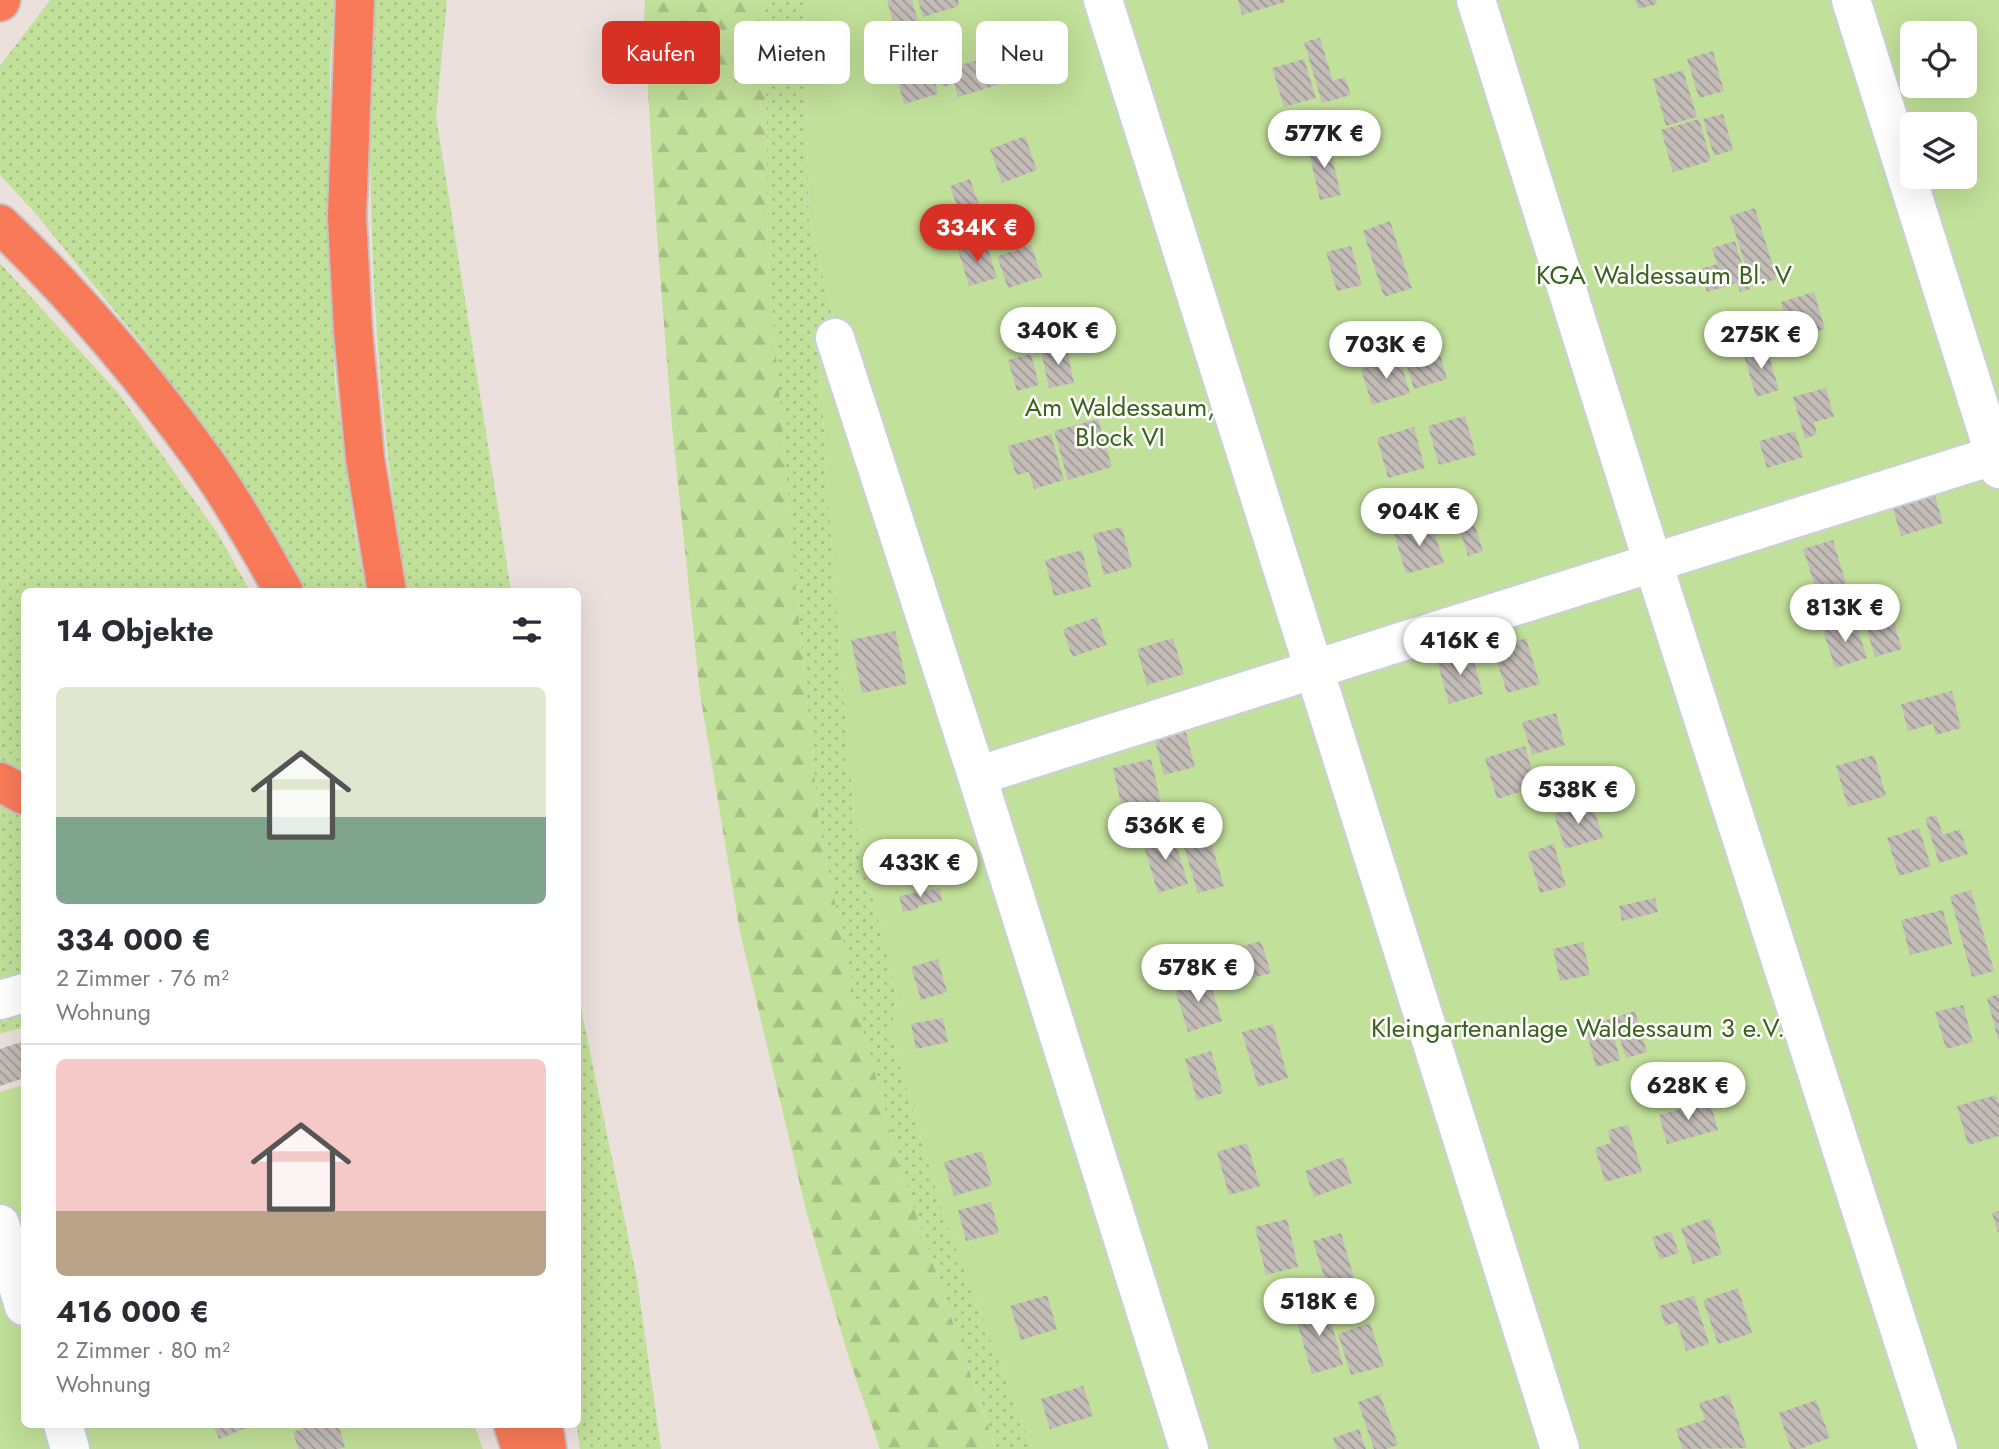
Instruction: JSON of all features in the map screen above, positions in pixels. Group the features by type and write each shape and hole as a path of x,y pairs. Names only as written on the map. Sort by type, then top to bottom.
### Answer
{"highway":[{"path":"355,0 347,217 353,330 365,458 386,588"},
{"path":"8,231 85,310 149,387 204,461 282,588"},
{"path":"0,782 21,792"},
{"path":"514,1428 521,1449"},
{"path":"544,1428 547,1449"}],"lane":[{"path":"1103,0 1560,1449"},
{"path":"1476,0 1653,563 1938,1449"},
{"path":"976,776 1315,667 1998,459 1851,0"},
{"path":"835,338 1189,1449"},
{"path":"0,1000 21,994"},
{"path":"0,1224 5,1265 21,1300"},
{"path":"63,1428 70,1449"}],"green space":[{"path":"50,0 334,0 330,67 329,223 335,382 355,534 365,588 305,588 255,503 141,343 36,214 0,175 0,66"},
{"path":"373,0 447,0 436,116 511,588 407,588 389,465 375,303 370,59"},
{"path":"645,0 765,0 765,21 734,21 734,84 766,84 768,259 795,579 820,830 856,1003 902,1173 996,1449 880,1449 847,1352 807,1214 740,932 700,694 672,426 656,222 648,84 720,84 720,21 644,21"},
{"path":"765,0 804,0 804,21 765,21"},
{"path":"804,0 1999,0 1999,1449 1032,1449 946,1222 891,1035 897,997 854,817 834,579 817,328 834,320 809,221 806,84 850,84 850,21 804,21"},
{"path":"766,84 806,84 809,221 834,321 817,328 854,817 897,997 891,1035 946,1222 1032,1449 996,1449 902,1173 856,1003 820,830 795,579 768,259"},
{"path":"0,263 119,394 218,534 248,588 21,588 21,772 0,761"},
{"path":"0,803 21,814 21,1028 0,1034"},
{"path":"581,1009 637,1280 661,1449 580,1449 577,1428 581,1428"},
{"path":"21,1086 21,1428 475,1428 483,1449 0,1449 0,1092"}],"building":[{"path":"887,0 912,0 918,21 892,21"},
{"path":"918,0 958,0 959,6 923,17"},
{"path":"1238,0 1284,0 1285,2 1242,15"},
{"path":"1635,0 1656,0 1657,4 1638,9"},
{"path":"1320,38 1333,81 1345,77 1351,95 1322,103 1304,42"},
{"path":"1713,51 1724,91 1699,98 1687,59"},
{"path":"1304,59 1316,98 1284,107 1272,68"},
{"path":"976,61 976,84 997,85 958,97 954,84 962,84 962,65"},
{"path":"1683,70 1697,117 1666,126 1653,79"},
{"path":"899,84 936,84 938,94 904,104"},
{"path":"1723,114 1733,150 1714,156 1703,119"},
{"path":"1699,119 1711,161 1673,172 1661,130"},
{"path":"1025,136 1037,170 1002,183 990,149"},
{"path":"1328,140 1341,195 1320,200 1307,144"},
{"path":"970,179 979,205 959,212 950,186"},
{"path":"1755,208 1777,279 1752,287 1730,216"},
{"path":"1390,221 1412,288 1384,297 1363,231"},
{"path":"1735,241 1750,289 1740,292 1737,283 1707,292 1700,269 1717,264 1712,248"},
{"path":"986,242 997,278 969,286 958,250"},
{"path":"1031,245 1042,277 1008,288 997,256"},
{"path":"1351,246 1362,285 1337,291 1326,252"},
{"path":"1814,292 1825,329 1792,340 1781,302"},
{"path":"1435,337 1447,379 1414,389 1401,347"},
{"path":"1066,345 1074,383 1049,388 1041,351"},
{"path":"1766,346 1779,390 1756,397 1743,352"},
{"path":"1031,354 1039,385 1017,391 1008,360"},
{"path":"1399,357 1410,393 1372,405 1361,369"},
{"path":"1826,388 1834,417 1814,422 1817,434 1805,439 1793,397"},
{"path":"1465,416 1476,455 1439,465 1428,426"},
{"path":"1098,419 1112,467 1068,480 1054,431"},
{"path":"1414,427 1425,468 1388,478 1377,438"},
{"path":"1795,431 1803,457 1767,468 1759,441"},
{"path":"1051,434 1064,480 1034,489 1029,472 1016,475 1008,446"},
{"path":"1933,489 1943,523 1901,536 1891,502"},
{"path":"1431,522 1444,563 1406,574 1394,533"},
{"path":"1474,523 1483,551 1468,556 1459,527"},
{"path":"1122,527 1132,567 1104,575 1093,534"},
{"path":"1833,540 1846,583 1817,592 1803,549"},
{"path":"1082,550 1091,587 1054,596 1045,560"},
{"path":"1097,617 1107,645 1072,657 1063,629"},
{"path":"1893,619 1902,649 1875,657 1866,627"},
{"path":"1855,621 1867,658 1835,668 1823,630"},
{"path":"895,631 907,684 862,693 851,640"},
{"path":"1173,638 1184,674 1147,685 1137,649"},
{"path":"1526,638 1540,684 1507,693 1493,648"},
{"path":"1471,651 1483,694 1449,704 1437,660"},
{"path":"1952,691 1961,728 1936,735 1933,724 1908,731 1901,704"},
{"path":"1556,713 1565,745 1532,755 1522,722"},
{"path":"1185,729 1195,767 1164,775 1154,737"},
{"path":"1525,746 1537,787 1497,799 1485,758"},
{"path":"1874,755 1886,796 1848,807 1836,766"},
{"path":"1151,759 1162,808 1124,817 1113,768"},
{"path":"1592,803 1603,838 1565,849 1554,814"},
{"path":"1936,815 1943,835 1960,829 1968,854 1939,863 1925,818"},
{"path":"1919,828 1931,866 1899,876 1887,838"},
{"path":"1172,831 1188,884 1158,893 1142,840"},
{"path":"1208,833 1224,886 1198,893 1182,841"},
{"path":"1554,844 1566,886 1540,893 1528,852"},
{"path":"940,888 942,901 903,912 899,896"},
{"path":"1971,890 1994,971 1972,977 1950,896"},
{"path":"1655,898 1658,912 1622,921 1619,906"},
{"path":"1943,910 1952,944 1910,955 1901,920"},
{"path":"1261,941 1271,973 1227,985 1218,953"},
{"path":"1583,942 1590,975 1560,981 1553,949"},
{"path":"938,959 947,992 921,1000 911,967"},
{"path":"1208,976 1222,1021 1188,1032 1174,986"},
{"path":"1999,994 1999,1039 1998,1039 1987,998"},
{"path":"1963,1005 1973,1042 1946,1049 1935,1012"},
{"path":"1635,1011 1647,1052 1626,1058 1613,1018"},
{"path":"943,1018 948,1042 916,1049 911,1024"},
{"path":"1610,1019 1620,1060 1596,1067 1585,1026"},
{"path":"1273,1024 1288,1078 1258,1087 1242,1032"},
{"path":"21,1042 21,1079 0,1086 0,1049"},
{"path":"1211,1051 1223,1093 1197,1100 1185,1059"},
{"path":"1996,1095 1999,1104 1999,1136 1968,1145 1957,1106"},
{"path":"1710,1101 1718,1130 1667,1144 1659,1115"},
{"path":"1628,1125 1642,1172 1605,1182 1595,1148 1611,1143 1608,1130"},
{"path":"1247,1143 1260,1186 1229,1195 1217,1152"},
{"path":"982,1151 992,1185 954,1196 944,1162"},
{"path":"1343,1157 1352,1183 1314,1197 1305,1171"},
{"path":"991,1202 999,1233 966,1241 958,1210"},
{"path":"1999,1211 1999,1232 1998,1232 1992,1213"},
{"path":"1710,1218 1722,1254 1693,1264 1681,1228"},
{"path":"1287,1219 1298,1267 1266,1275 1255,1227"},
{"path":"1671,1231 1679,1253 1660,1259 1652,1237"},
{"path":"1341,1233 1356,1285 1329,1293 1313,1241"},
{"path":"1738,1288 1752,1333 1718,1344 1703,1300"},
{"path":"1047,1295 1057,1329 1021,1340 1010,1306"},
{"path":"1694,1296 1709,1344 1686,1351 1677,1322 1665,1326 1659,1306"},
{"path":"1326,1303 1343,1365 1312,1374 1294,1312"},
{"path":"1370,1323 1384,1366 1351,1375 1338,1334"},
{"path":"1083,1386 1093,1416 1050,1429 1041,1399"},
{"path":"1380,1394 1398,1445 1374,1449 1358,1402"},
{"path":"1729,1394 1747,1448 1682,1449 1676,1429 1705,1420 1699,1403"},
{"path":"1816,1400 1830,1438 1799,1449 1791,1449 1779,1413"},
{"path":"215,1428 246,1428 219,1439"},
{"path":"304,1428 339,1428 345,1447 298,1449 293,1432"},
{"path":"1359,1429 1366,1449 1337,1449 1333,1438"}],"park label":[{"name":"KGA Waldessaum Bl. V","path":"1664,275"},
{"name":"Am Waldessaum, Block VI","path":"1120,422"},
{"name":"Kleingartenanlage Waldessaum 3 e.V.","path":"1578,1028"}]}
